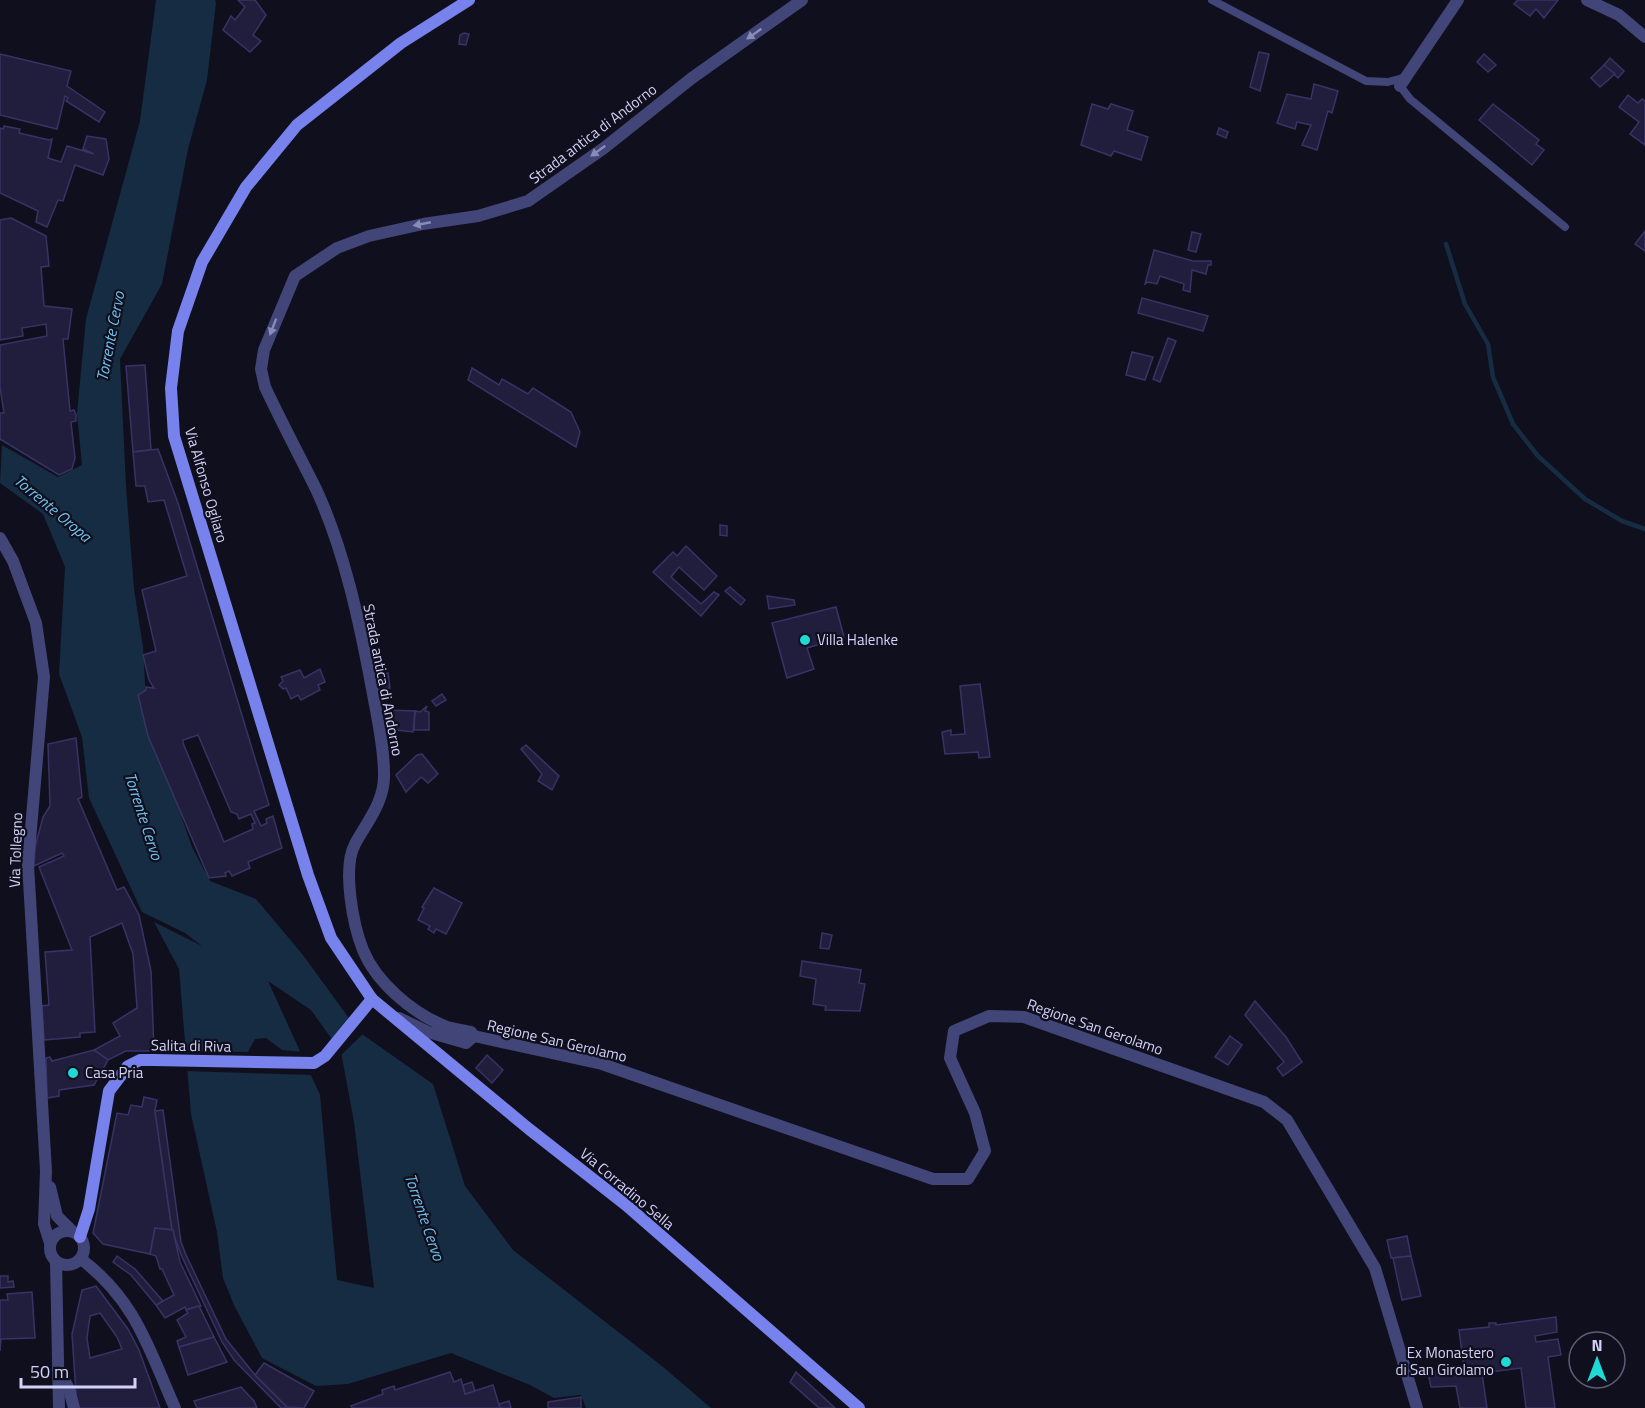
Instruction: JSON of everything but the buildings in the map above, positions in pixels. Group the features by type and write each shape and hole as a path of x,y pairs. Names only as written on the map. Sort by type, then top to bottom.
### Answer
{"main road":[{"name":"Via Alfonso Ogliaro","path":"372,999 331,938 308,875 174,436 171,388 177,331 202,262 246,187 297,125 401,43 469,0"},
{"name":"Salita di Riva","path":"76,1234 90,1209 109,1091 128,1066 140,1060 299,1065 314,1063 325,1056 372,999"},
{"name":"Via Corradino Sella","path":"372,999 529,1130 626,1205 859,1408"}],"street":[{"name":"Strada antica di Andorno","path":"469,1033 446,1027 423,1014 395,992 373,970 363,949 350,892 350,863 354,846 384,789 378,722 362,632 344,569 316,490 265,387 261,369 264,350 294,276 337,248 369,236 423,224 478,216 528,201 604,148 692,78 802,0"},
{"path":"1403,81 1458,0"},
{"path":"1587,0 1619,15 1645,37"},
{"name":"Via Tollegno","path":"0,538 13,561 36,623 44,677 28,864 46,1171 44,1224 50,1243"},
{"path":"390,1014 453,1041 466,1043 469,1033"},
{"name":"Regione San Gerolamo","path":"469,1033 602,1064 933,1179 968,1179 985,1151 975,1113 950,1058 954,1031 989,1016 1024,1017 1264,1102 1287,1120 1375,1268 1417,1408"},
{"name":"Via Tollegno","path":"46,1171 57,1216 76,1234"},
{"path":"56,1262 72,1265 81,1259 85,1248 76,1234 61,1232 50,1243 50,1254 56,1262 59,1408"},
{"path":"81,1259 111,1284 126,1304 142,1330 175,1408"},
{"path":"58,1369 69,1389 74,1408"}],"lane":[{"path":"1212,0 1366,81 1403,81 1410,99 1565,227"}],"water":[{"path":"156,0 215,0 207,80 188,149 162,284 120,359 126,487 134,589 143,647 147,718 192,847 210,881 256,899 303,955 359,1032 433,1084 465,1186 513,1250 662,1366 711,1408 586,1408 581,1395 554,1398 530,1385 451,1353 348,1384 316,1386 262,1358 234,1305 223,1278 217,1232 191,1114 179,969 154,922 202,946 185,933 142,912 89,798 82,737 59,674 65,567 43,514 0,483 2,445 58,477 82,465 77,413 86,319 140,121","holes":["268,981 311,1010 341,1052 354,1122 374,1288 337,1280 320,1095"]}],"pier":[{"path":"354,1020 365,1032 339,1057 331,1043"},
{"path":"266,1038 282,1050 304,1052 314,1075 185,1071 183,1051 248,1052 255,1039"}],"waterway":[{"path":"1446,244 1465,304 1488,344 1493,377 1513,424 1538,456 1585,499 1622,521 1645,529"}],"place":[{"name":"Villa Halenke","path":"805,640"},
{"name":"Casa Pria","path":"73,1073"},
{"name":"Ex Monastero di San Girolamo","path":"1506,1362"}],"water label":[{"name":"Torrente Cervo","path":"110,336"},
{"name":"Torrente Oropa","path":"53,508"},
{"name":"Torrente Cervo","path":"144,816"},
{"name":"Torrente Cervo","path":"425,1217"}]}
